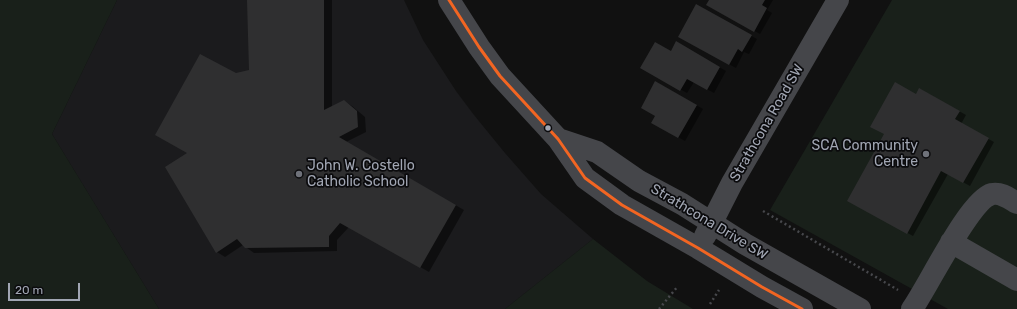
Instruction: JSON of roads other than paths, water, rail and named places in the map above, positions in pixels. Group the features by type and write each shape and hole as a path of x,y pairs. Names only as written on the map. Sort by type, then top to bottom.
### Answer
{"street":[{"name":"Strathcona Drive SW","path":"450,0 479,47 500,76 558,139 585,178 622,205 802,309"},
{"name":"Strathcona Road SW","path":"698,248 732,183 838,0"},
{"name":"Strathcona Drive SW","path":"558,139 597,152 639,181 682,204 745,244 860,309"},
{"path":"915,305 951,242 979,202 992,194 1004,195 1017,203"},
{"path":"951,242 1017,280"}],"place":[{"name":"SCA Community Centre","path":"926,154"},
{"name":"John W. Costello Catholic School","path":"299,174"}]}
